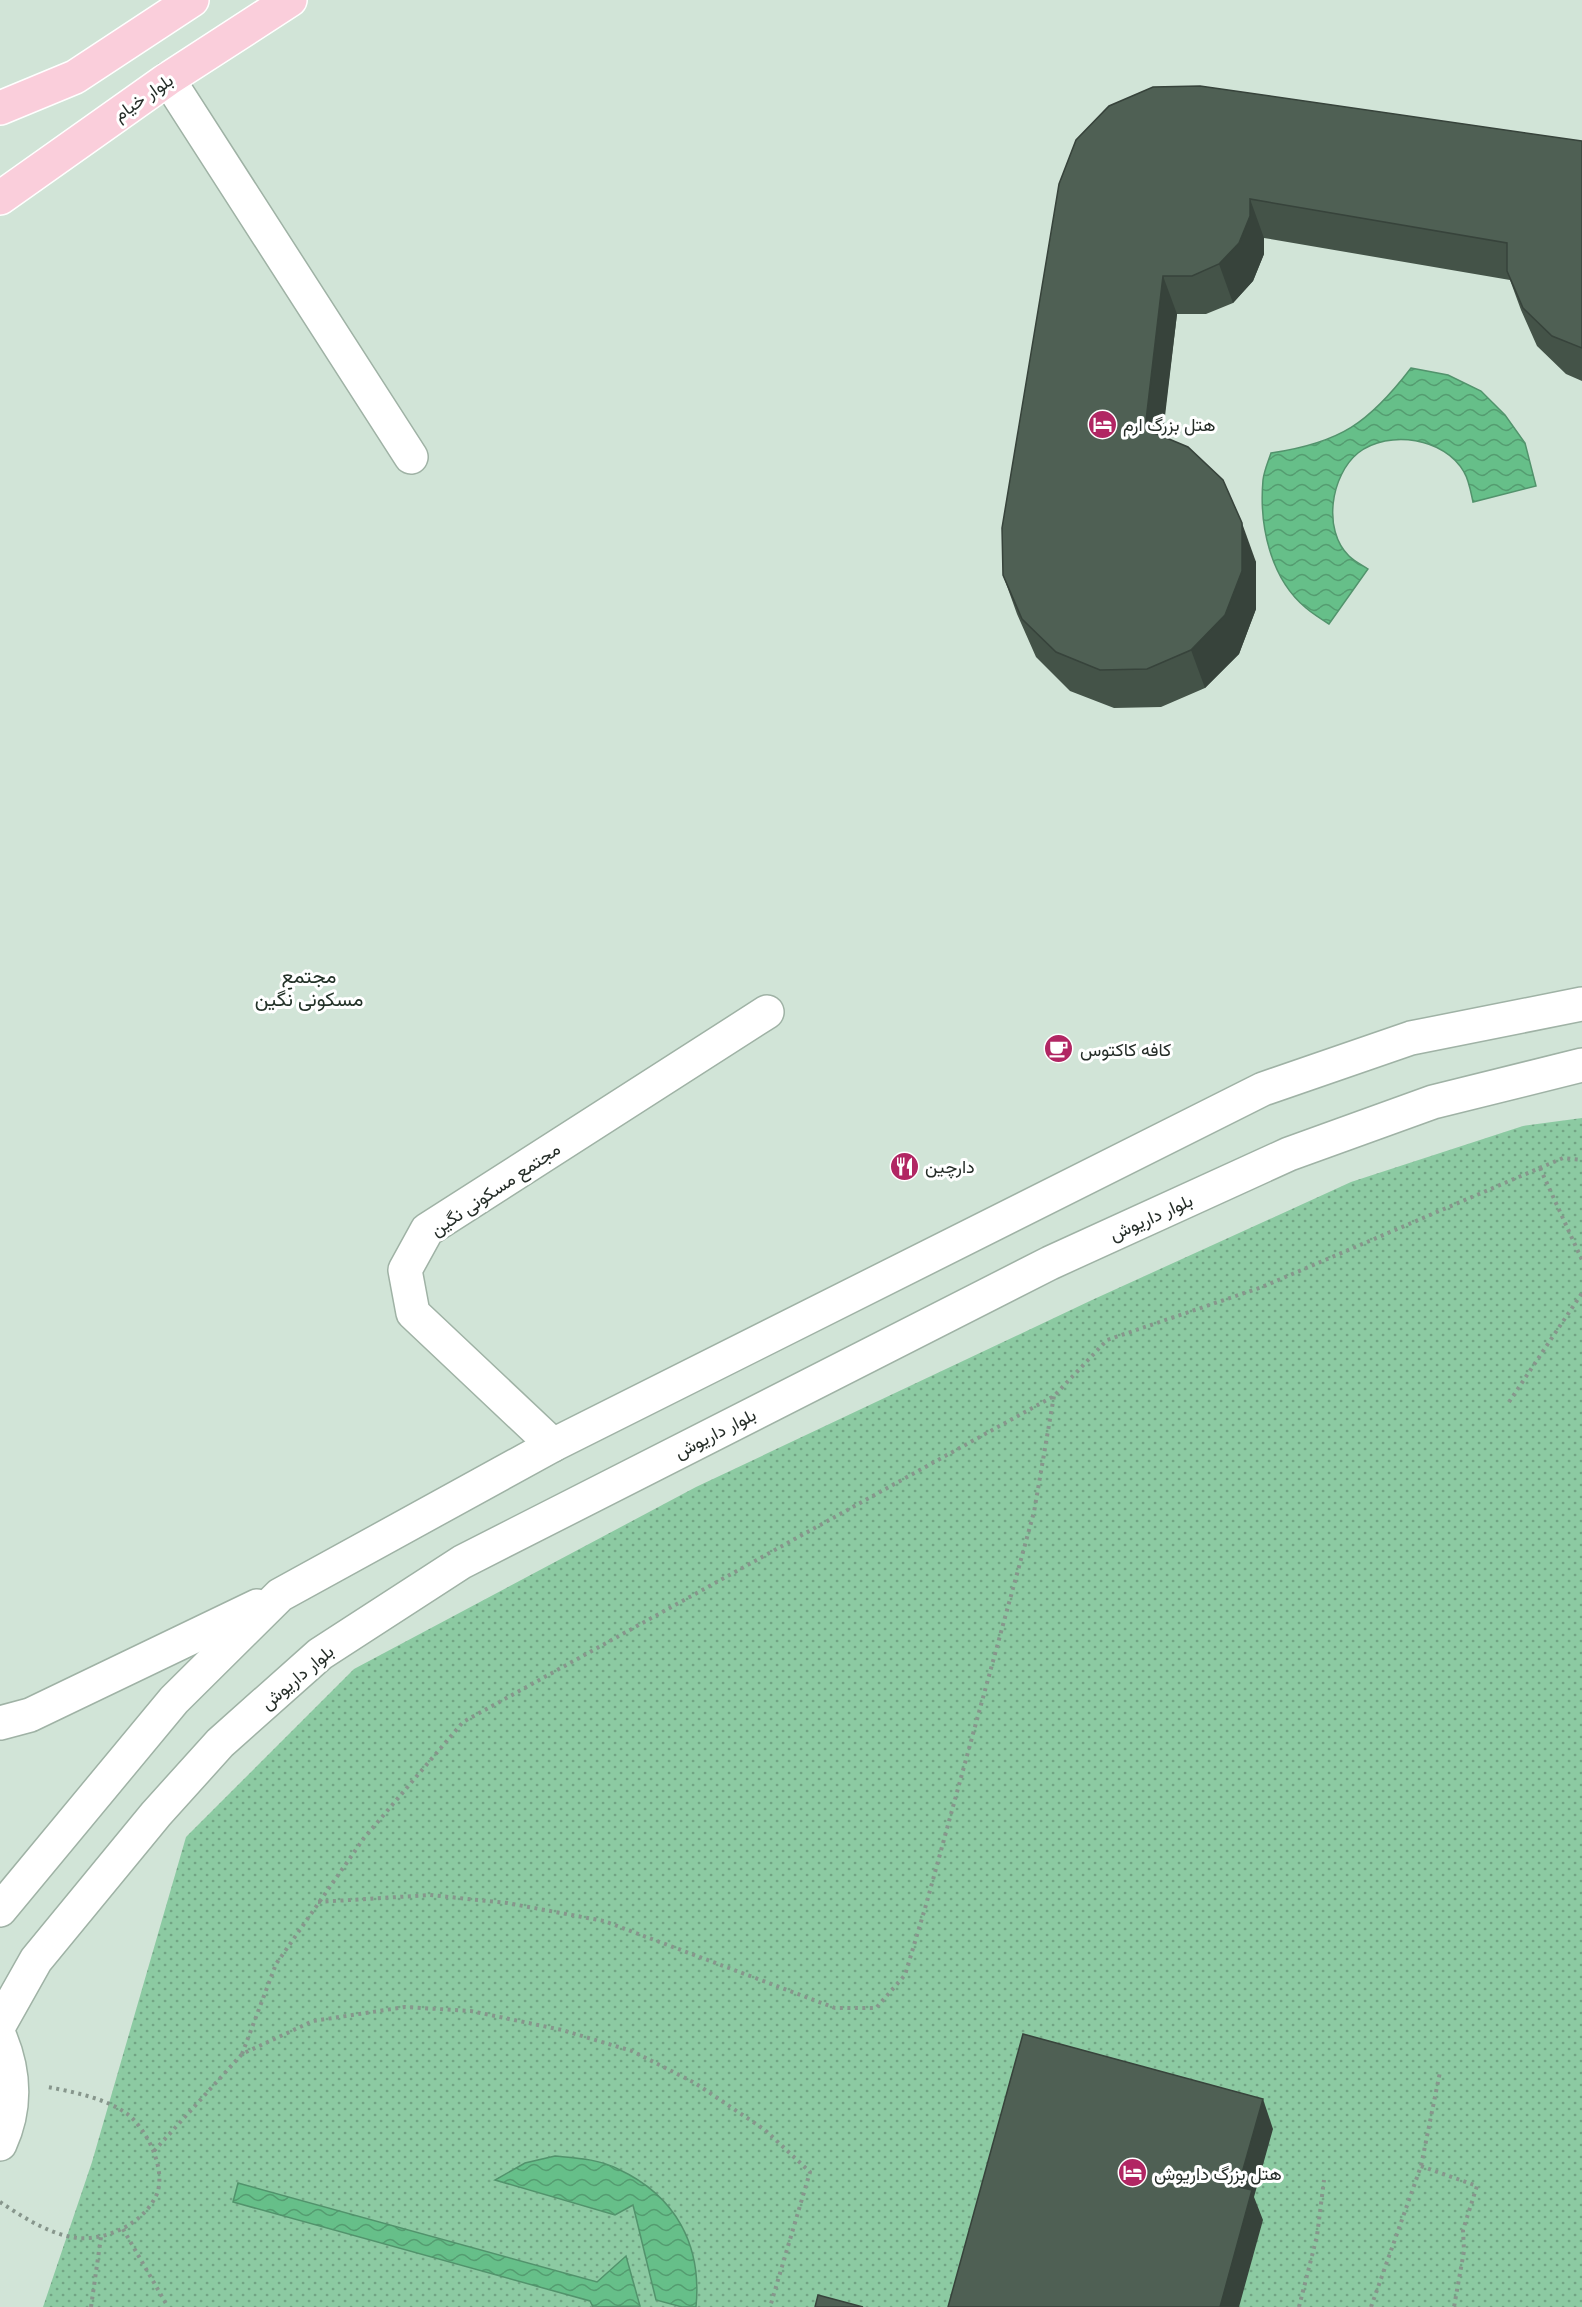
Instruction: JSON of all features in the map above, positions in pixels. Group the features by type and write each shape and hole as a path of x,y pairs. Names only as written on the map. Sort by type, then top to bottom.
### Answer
{"main road":[{"path":"0,108 75,77 192,0"},
{"name":"بلوار خیام","path":"0,198 168,79 290,0"},
{"path":"168,79 411,457"},
{"path":"0,1723 30,1715 280,1595 553,1445 1263,1089 1412,1038 1582,1004"},
{"name":"مجتمع مسکونی نگین","path":"553,1445 413,1313 405,1270 427,1230 767,1012"},
{"name":"بلوار داریوش","path":"0,2024 36,1960 156,1814 220,1743 320,1654 462,1562 1050,1263 1289,1154 1433,1102 1582,1065"},
{"path":"0,1910 174,1700 280,1595"},
{"path":"0,2037 8,2056 13,2086 10,2115 0,2144"}],"path":[{"path":"154,2151 242,2054 276,1964 364,1838 463,1722 1054,1396 1107,1340 1262,1287 1563,1158 1582,1160"},
{"path":"1540,1168 1582,1260"},
{"path":"1509,1402 1582,1293"},
{"path":"318,1902 430,1895 507,1903 604,1921 835,2008 876,2008 905,1975 926,1905 1034,1512 1054,1396"},
{"path":"242,2054 313,2021 405,2007 471,2012 562,2030 633,2050 695,2084 765,2130 810,2172 770,2307"},
{"path":"1371,2307 1391,2244 1421,2166 1440,2072"},
{"path":"0,2202 56,2233 78,2238 100,2237 123,2229 145,2212 156,2196 159,2178 154,2151 143,2130 127,2114 108,2103 56,2088 13,2086"},
{"path":"1421,2166 1477,2186 1463,2230 1464,2251 1454,2307"},
{"path":"1299,2307 1317,2236 1324,2180"},
{"path":"123,2229 168,2307"},
{"path":"91,2307 100,2237"}],"shaded area":[{"path":"1582,1118 1582,2307 43,2307 92,2162 186,1837 354,1669 696,1487 1092,1300 1351,1182 1523,1126"}],"water":[{"path":"1411,368 1448,375 1481,391 1505,415 1525,443 1536,486 1473,502 1469,483 1455,460 1444,451 1430,445 1416,441 1385,441 1358,453 1341,475 1336,488 1333,518 1335,532 1341,545 1351,558 1368,569 1329,624 1294,596 1276,566 1265,532 1263,515 1263,480 1266,466 1271,453 1316,443 1351,427 1381,403"},
{"path":"555,2156 603,2163 638,2180 656,2193 670,2208 689,2243 697,2284 696,2307 682,2307 656,2300 633,2205 615,2215 495,2180 525,2163"},
{"path":"238,2183 597,2282 626,2256 640,2306 593,2307 590,2301 233,2202"}],"building":[{"name":"هتل بزرگ ارم","path":"1200,86 1582,141 1582,348 1552,336 1523,308 1507,271 1507,243 1250,199 1250,216 1239,243 1219,264 1192,276 1163,276 1145,429 1188,447 1223,480 1242,523 1242,571 1225,615 1191,650 1147,669 1100,670 1056,652 1022,619 1003,575 1002,528 1059,184 1076,140 1109,106 1153,87"},
{"name":"هتل بزرگ داریوش","path":"1023,2034 1263,2099 1238,2187 1252,2190 1220,2307 948,2307"},
{"path":"818,2295 863,2307 815,2307"}],"place":[{"name":"هتل بزرگ ارم","path":"1102,424"},
{"name":"کافه کاکتوس","path":"1059,1049"},
{"name":"دارچین","path":"904,1166"},
{"name":"هتل بزرگ داریوش","path":"1133,2173"}],"district":[{"name":"مجتمع مسکونی نگین","path":"309,988"}]}
